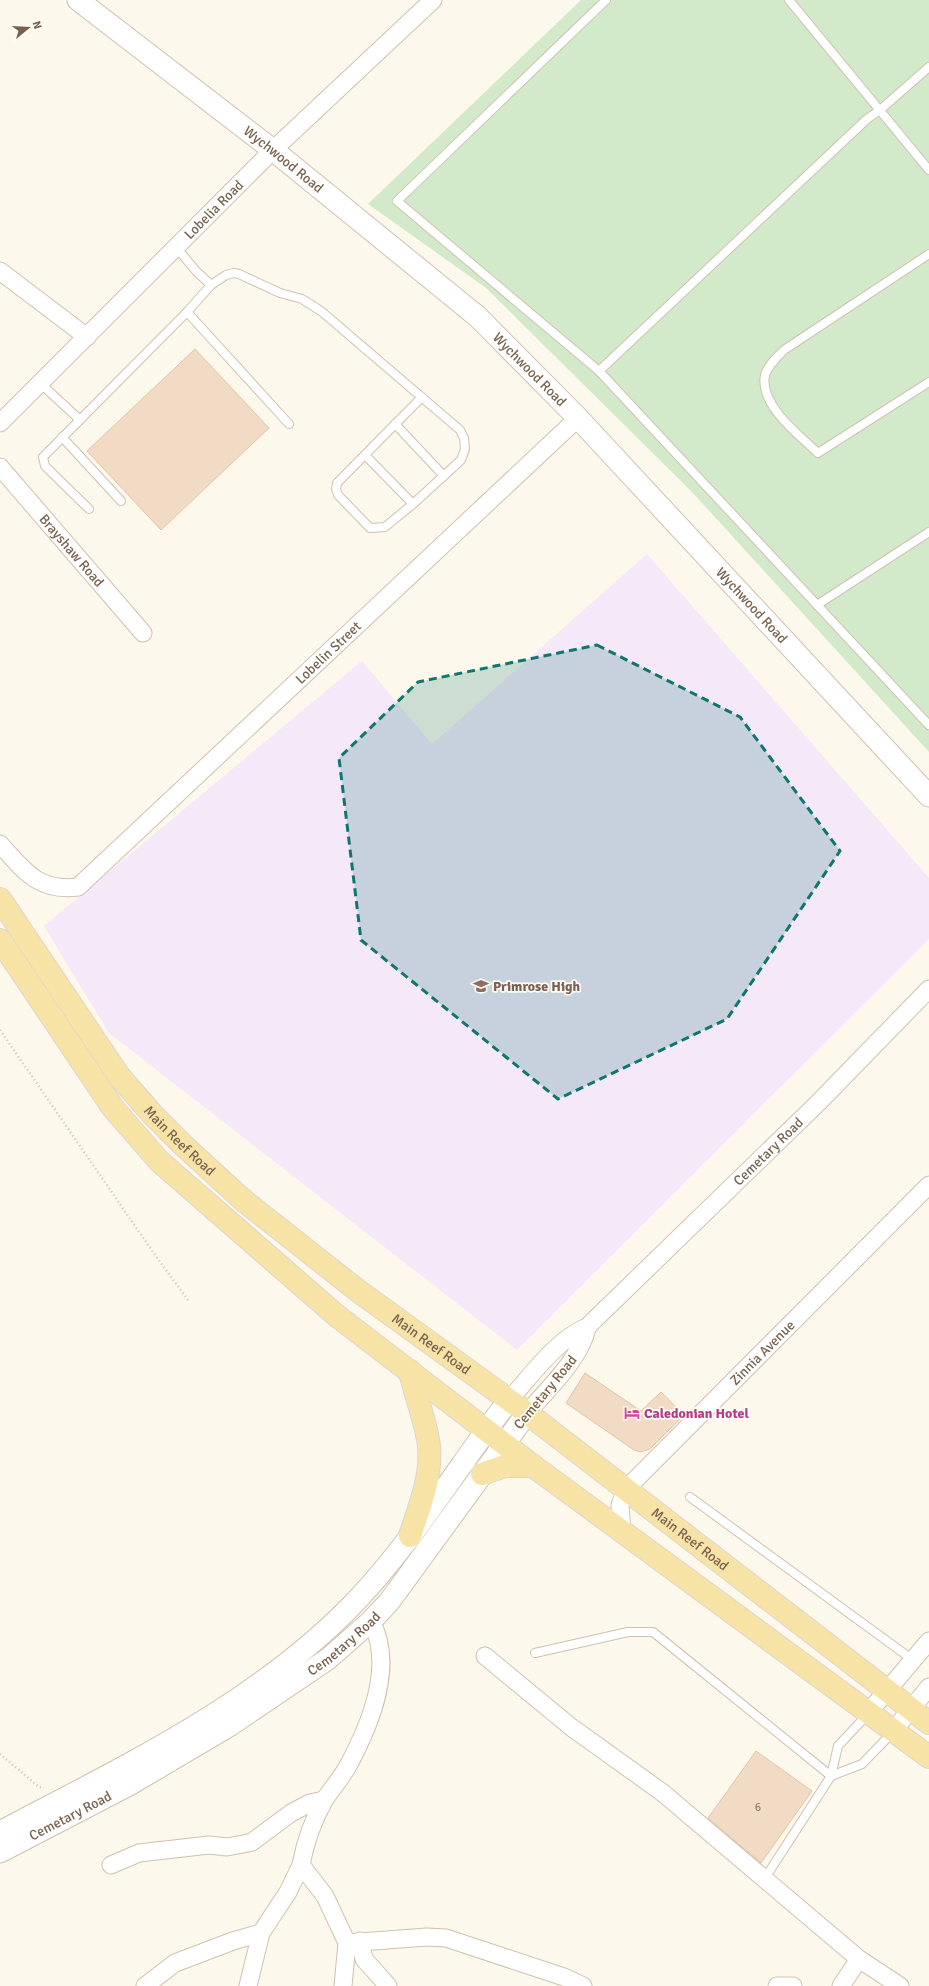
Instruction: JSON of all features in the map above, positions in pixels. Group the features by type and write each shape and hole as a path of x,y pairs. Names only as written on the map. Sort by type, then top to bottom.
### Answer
{"main road":[{"name":"Main Reef Road","path":"0,899 119,1076 153,1116 243,1200 386,1310 527,1413 929,1723"},
{"name":"Main Reef Road","path":"0,940 113,1108 159,1161 337,1316 533,1466 929,1757"},
{"path":"365,1337 386,1310"},
{"path":"410,1371 429,1447 428,1471 423,1496 410,1536"},
{"path":"482,1474 505,1466 533,1466"}],"street":[{"name":"Wychwood Road","path":"78,0 274,150 478,317 578,418 929,796"},
{"name":"Lobelia Road","path":"0,423 274,150 432,0"},
{"path":"0,271 86,337"},
{"name":"Lobelin Street","path":"0,844 29,875 41,883 64,889 78,887 578,418"},
{"name":"Brayshaw Road","path":"0,467 143,633"},
{"name":"Cemetary Road","path":"0,1832 159,1746 221,1709 273,1674 313,1641 356,1601 389,1563 486,1429 509,1400 555,1350 571,1335 587,1327 818,1103 929,989"},
{"name":"Zinnia Avenue","path":"622,1532 620,1505 626,1489 929,1185"},
{"name":"Cemetary Road","path":"0,1852 129,1785 229,1726 328,1660 371,1621 389,1602 408,1578 504,1443 582,1345 587,1327"},
{"path":"248,1986 261,1933 288,1892 301,1865 304,1848 324,1800 349,1765 364,1732 376,1695 381,1673 382,1656 377,1633 371,1621"},
{"path":"868,1713 929,1641"},
{"path":"485,1656 571,1727 663,1793 859,1959 900,1986"},
{"path":"893,1731 929,1687"},
{"path":"111,1866 139,1852 209,1845 228,1847 252,1842 300,1808 324,1800"},
{"path":"301,1865 325,1896 364,1958 388,1986"},
{"path":"145,1986 175,1964 223,1944 261,1933"},
{"path":"354,1942 427,1937 446,1938 564,1977 583,1986"},
{"path":"343,1986 354,1942"},
{"path":"841,1986 859,1959"},
{"path":"778,1986 793,1986"}],"lane":[{"path":"606,0 397,201 599,371 929,725"},
{"path":"789,0 929,170"},
{"path":"599,371 867,119 880,110 929,67"},
{"path":"176,247 196,271 211,285"},
{"path":"929,254 784,350 772,362 765,376 767,395 778,415 818,453 929,382"},
{"path":"89,509 62,484 44,462 46,453 187,312 211,285 226,274 234,273 280,293 302,299 321,311 422,397 460,430 464,438 465,449 461,460 413,504 384,527 370,528 338,495 336,489 338,483 342,476 365,455 422,397"},
{"path":"187,312 289,424"},
{"path":"40,383 80,420"},
{"path":"395,424 444,476"},
{"path":"62,437 121,501"},
{"path":"365,455 413,504"},
{"path":"817,605 929,532"},
{"path":"690,1497 913,1660"},
{"path":"534,1653 628,1632 653,1632 662,1637 831,1776"},
{"path":"769,1872 831,1776 838,1746 868,1713"},
{"path":"831,1776 862,1764 893,1731"}],"path":[{"path":"0,1030 155,1255 188,1300"},
{"path":"0,1754 39,1787 46,1788"}],"highlighted area":[{"path":"597,645 740,717 840,851 727,1019 558,1099 361,940 339,758 418,682"}],"shaded area":[{"name":"Primrose High","path":"647,554 929,878 929,939 517,1350 109,1033 44,926 362,661 432,744"}],"green space":[{"path":"581,0 929,0 929,752 692,492 486,288 368,204"}],"building":[{"path":"195,349 269,428 161,530 87,451"},
{"name":"Caledonian Hotel","path":"585,1373 641,1411 661,1392 684,1415 650,1449 640,1452 634,1450 566,1403"},
{"path":"756,1751 812,1791 761,1863 708,1818"}],"place":[{"name":"Primrose High","path":"481,986"},
{"name":"Caledonian Hotel","path":"632,1413"}]}
